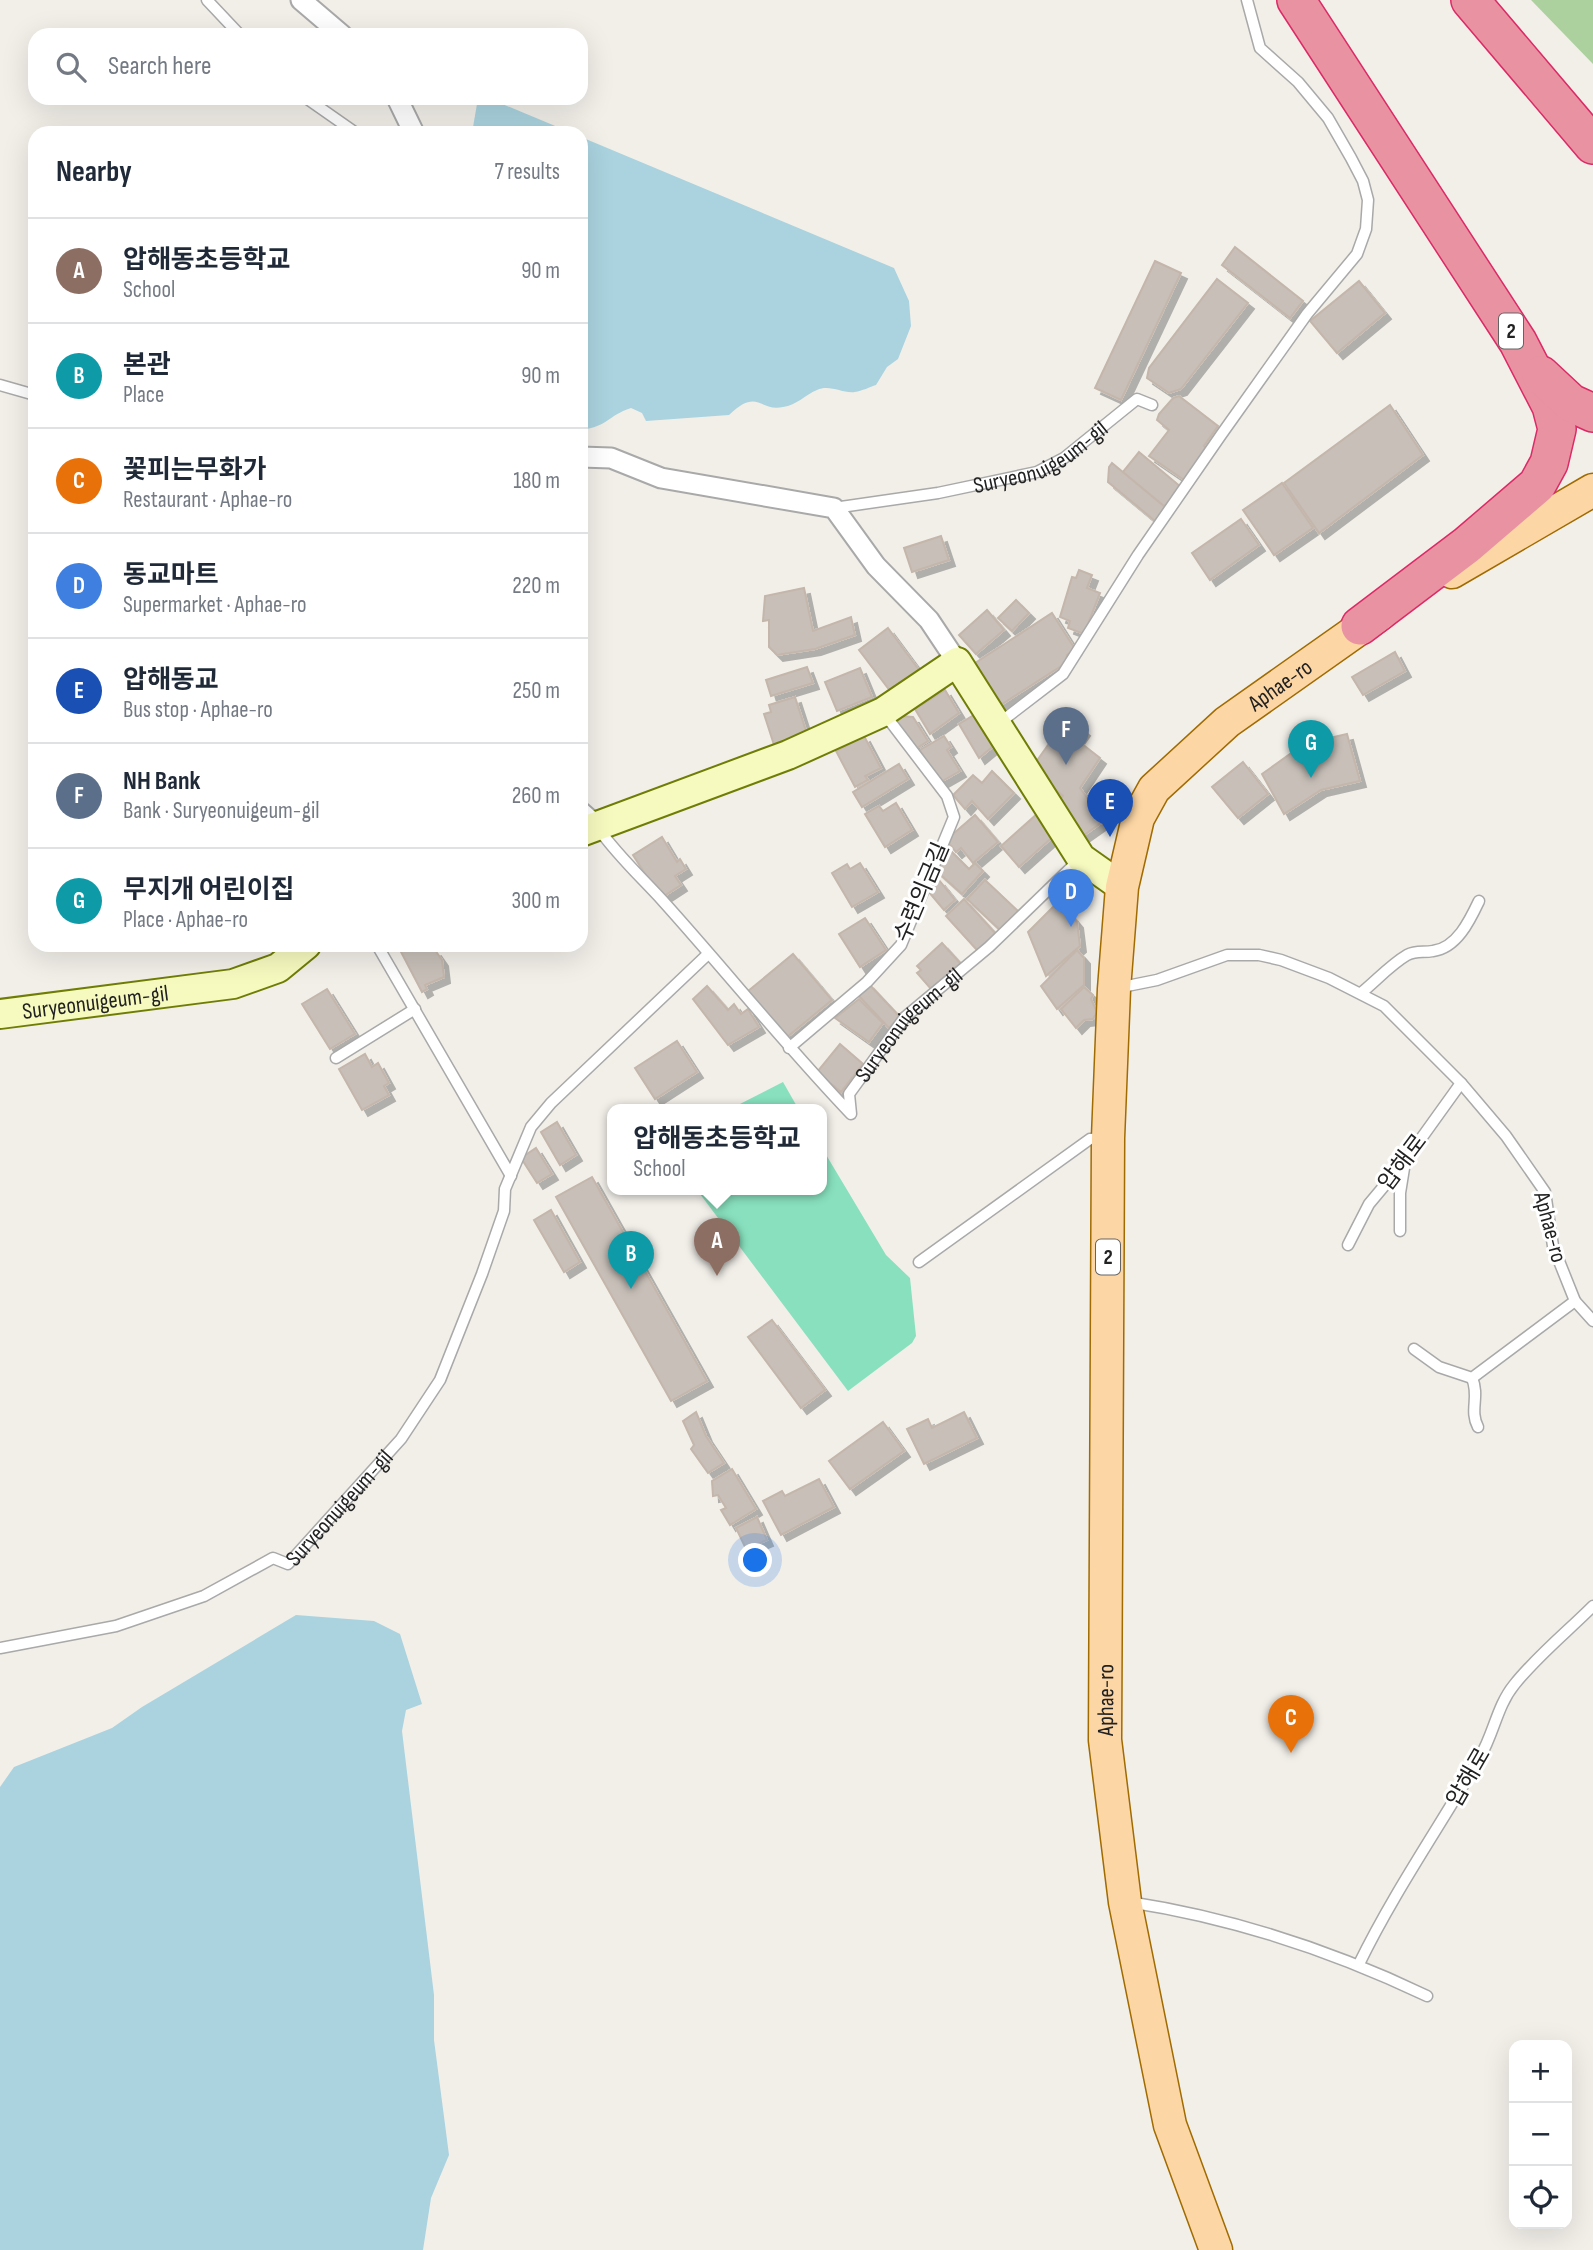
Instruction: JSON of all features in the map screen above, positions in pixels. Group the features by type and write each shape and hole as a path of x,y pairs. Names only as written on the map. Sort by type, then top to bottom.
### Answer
{"highway":[{"name":"2","path":"1296,0 1518,342 1551,406 1557,429 1549,463 1537,485 1467,545 1360,626"},
{"path":"1470,0 1593,145"},
{"path":"1518,342 1540,374 1571,403 1593,413"}],"main road":[{"name":"Aphae-ro","path":"1216,2250 1170,2125 1125,1902 1105,1741 1108,1138 1114,989 1122,887 1138,818 1154,789 1227,722 1360,626 1593,490"}],"street":[{"path":"301,0 334,28"},
{"path":"400,105 411,126"},
{"name":"Suryeonuigeum-gil","path":"588,457 611,458 661,478 834,508"},
{"path":"834,508 876,566 929,620 1081,858 1122,887"},
{"name":"Suryeonuigeum-gil","path":"588,824 788,755 883,712 957,662"},
{"name":"Suryeonuigeum-gil","path":"0,1014 233,984 278,968 297,952"}],"lane":[{"path":"207,0 233,28"},
{"path":"998,725 1063,674 1153,533 1307,314 1345,272 1361,242 1368,200 1363,181 1328,117 1298,82 1260,48 1247,0"},
{"path":"316,105 346,126"},
{"path":"0,385 28,393"},
{"name":"Suryeonuigeum-gil","path":"834,508 938,494 1027,476 1064,458 1137,399 1152,405"},
{"name":"수련의금길","path":"789,1048 867,982 901,945 954,817 947,796 883,712"},
{"name":"Suryeonuigeum-gil","path":"588,825 662,900 789,1048 851,1114 849,1094 905,1017 989,947 1081,858"},
{"path":"1361,993 1406,956 1418,950 1433,951 1448,943 1468,925 1479,901"},
{"path":"381,952 511,1176"},
{"name":"Suryeonuigeum-gil","path":"0,1648 116,1626 204,1596 273,1558 288,1564 401,1439 440,1380 505,1211 505,1189 531,1126 551,1103 707,955"},
{"name":"Aphae-ro","path":"1114,989 1157,980 1227,955 1259,955 1281,960 1361,993 1384,1006 1408,1027 1461,1083 1506,1136 1545,1192 1553,1246 1575,1301 1593,1321"},
{"path":"336,1058 415,1009"},
{"name":"압해로","path":"1348,1245 1369,1204 1405,1161 1461,1083"},
{"path":"919,1262 1090,1139 1108,1138"},
{"path":"1400,1231 1400,1193 1405,1161"},
{"path":"1472,1378 1575,1301"},
{"path":"1414,1349 1439,1367 1472,1378 1478,1392 1474,1409 1478,1427"},
{"name":"압해로","path":"1359,1964 1384,1914 1490,1740 1501,1703 1515,1683 1593,1606"},
{"path":"1125,1902 1168,1908 1263,1932 1359,1964 1427,1996"}],"green space":[{"path":"1531,0 1593,0 1593,64"},
{"path":"783,1082 796,1104 740,1104"},
{"path":"827,1156 886,1255 910,1278 916,1336 912,1343 848,1391 701,1195 827,1195"}],"water":[{"path":"477,105 505,105 555,126 473,126"},
{"path":"588,140 894,268 909,301 911,326 898,359 887,367 876,385 850,392 822,388 788,406 775,408 753,401 729,415 646,421 642,413 631,408 588,428"},
{"path":"296,1615 374,1621 400,1634 422,1704 406,1710 402,1731 434,1995 434,2040 449,2155 431,2198 423,2250 0,2250 0,1787 14,1767 112,1728 142,1707"}],"building":[{"path":"1235,247 1303,301 1290,318 1222,265"},
{"path":"1155,261 1181,273 1121,400 1095,388"},
{"path":"1217,279 1248,303 1181,389 1169,393 1147,378 1149,368"},
{"path":"1359,281 1385,313 1337,353 1310,321"},
{"path":"1179,396 1218,426 1204,446 1207,449 1184,480 1149,456 1169,430 1157,420 1159,414 1173,398"},
{"path":"1390,405 1423,455 1319,533 1284,483"},
{"path":"1139,452 1181,487 1164,507 1122,473"},
{"path":"1112,463 1165,507 1155,521 1108,482 1109,467"},
{"path":"1282,483 1313,528 1274,555 1243,510"},
{"path":"1241,519 1259,545 1210,580 1192,553"},
{"path":"941,536 949,560 912,572 904,548"},
{"path":"1079,570 1092,575 1087,588 1100,593 1084,634 1068,628 1070,621 1060,617 1072,577 1076,578"},
{"path":"804,588 813,631 851,617 855,635 815,649 777,655 769,647 769,620 763,621 765,596"},
{"path":"1016,600 1029,613 1012,631 998,618"},
{"path":"987,610 1004,630 976,654 959,635"},
{"path":"1052,613 1075,649 1067,655 1066,663 996,708 969,667"},
{"path":"888,628 925,678 897,700 859,650"},
{"path":"1395,652 1405,671 1363,695 1352,677"},
{"path":"807,667 813,683 771,696 766,680"},
{"path":"860,668 872,697 837,711 825,682"},
{"path":"945,690 959,713 930,734 915,709"},
{"path":"795,697 809,740 776,751 764,714 771,712 769,705"},
{"path":"977,713 996,744 979,758 959,724"},
{"path":"901,716 913,717 928,741 911,752 891,723"},
{"path":"1068,717 1084,730 1077,740 1100,758 1080,788 1104,821 1077,840 1055,803 1063,796 1031,769"},
{"path":"1347,734 1360,781 1321,790 1284,814 1262,774 1304,744"},
{"path":"864,736 881,768 865,776 868,780 855,787 836,751"},
{"path":"944,736 951,747 947,750 960,771 939,783 920,750"},
{"path":"1243,762 1268,794 1238,818 1212,787"},
{"path":"899,764 908,779 862,807 853,792"},
{"path":"992,771 1014,793 988,819 972,801 965,809 953,795 973,775 982,783"},
{"path":"896,803 912,830 885,847 865,814 879,806 883,811"},
{"path":"1037,814 1056,834 1019,867 1001,846"},
{"path":"975,815 998,842 973,863 961,848 956,852 946,840"},
{"path":"662,837 677,862 680,859 686,869 675,876 681,885 664,896 661,891 657,893 633,855"},
{"path":"950,850 969,869 975,863 983,871 962,894 933,868"},
{"path":"860,863 878,892 852,907 832,873 847,864 850,869"},
{"path":"939,880 955,900 944,910 928,891"},
{"path":"985,880 1018,911 1000,930 967,899"},
{"path":"964,899 996,934 977,950 946,916"},
{"path":"1059,901 1077,922 1080,946 1046,976 1028,932"},
{"path":"865,918 886,950 860,967 839,934"},
{"path":"942,943 961,964 932,990 917,973 921,970 917,966"},
{"path":"1077,950 1084,958 1084,985 1057,1009 1041,986"},
{"path":"401,952 436,952 442,960 444,977 425,985 427,989 422,992"},
{"path":"793,954 832,1000 786,1038 747,992"},
{"path":"868,983 900,1017 889,1028 857,994"},
{"path":"707,986 728,1010 734,1004 741,1014 748,1009 759,1027 728,1045 693,999"},
{"path":"1084,987 1093,995 1091,999 1097,1012 1093,1019 1084,1020 1076,1028 1061,1009"},
{"path":"327,989 355,1034 330,1049 302,1004"},
{"path":"859,999 883,1023 869,1042 835,1018"},
{"path":"677,1041 697,1072 655,1099 635,1068"},
{"path":"840,1044 863,1064 841,1092 817,1072"},
{"path":"365,1054 372,1067 378,1063 389,1083 384,1086 389,1095 362,1110 339,1069"},
{"path":"557,1122 576,1155 560,1165 541,1132"},
{"path":"536,1148 552,1174 537,1183 521,1158"},
{"path":"592,1177 707,1381 671,1401 556,1197"},
{"path":"551,1210 580,1262 564,1272 534,1220"},
{"path":"772,1320 825,1390 801,1408 748,1337"},
{"path":"696,1412 706,1436 724,1463 708,1473 691,1449 694,1445 683,1421"},
{"path":"964,1412 977,1438 924,1464 907,1429 928,1419 932,1428"},
{"path":"883,1422 904,1451 850,1489 829,1461"},
{"path":"732,1469 756,1509 730,1525 721,1510 726,1508 718,1495 713,1496 712,1481"},
{"path":"819,1479 834,1507 781,1535 763,1501 782,1491 785,1496"},
{"path":"757,1517 767,1540 746,1549 736,1528"}],"place":[{"name":"NH Bank","path":"1066,765"},
{"name":"무지개 어린이집","path":"1311,778"},
{"name":"압해동교","path":"1110,837"},
{"name":"동교마트","path":"1071,927"},
{"name":"압해동초등학교","path":"717,1276"},
{"name":"본관","path":"631,1289"},
{"name":"꽃피는무화가","path":"1291,1753"}]}
